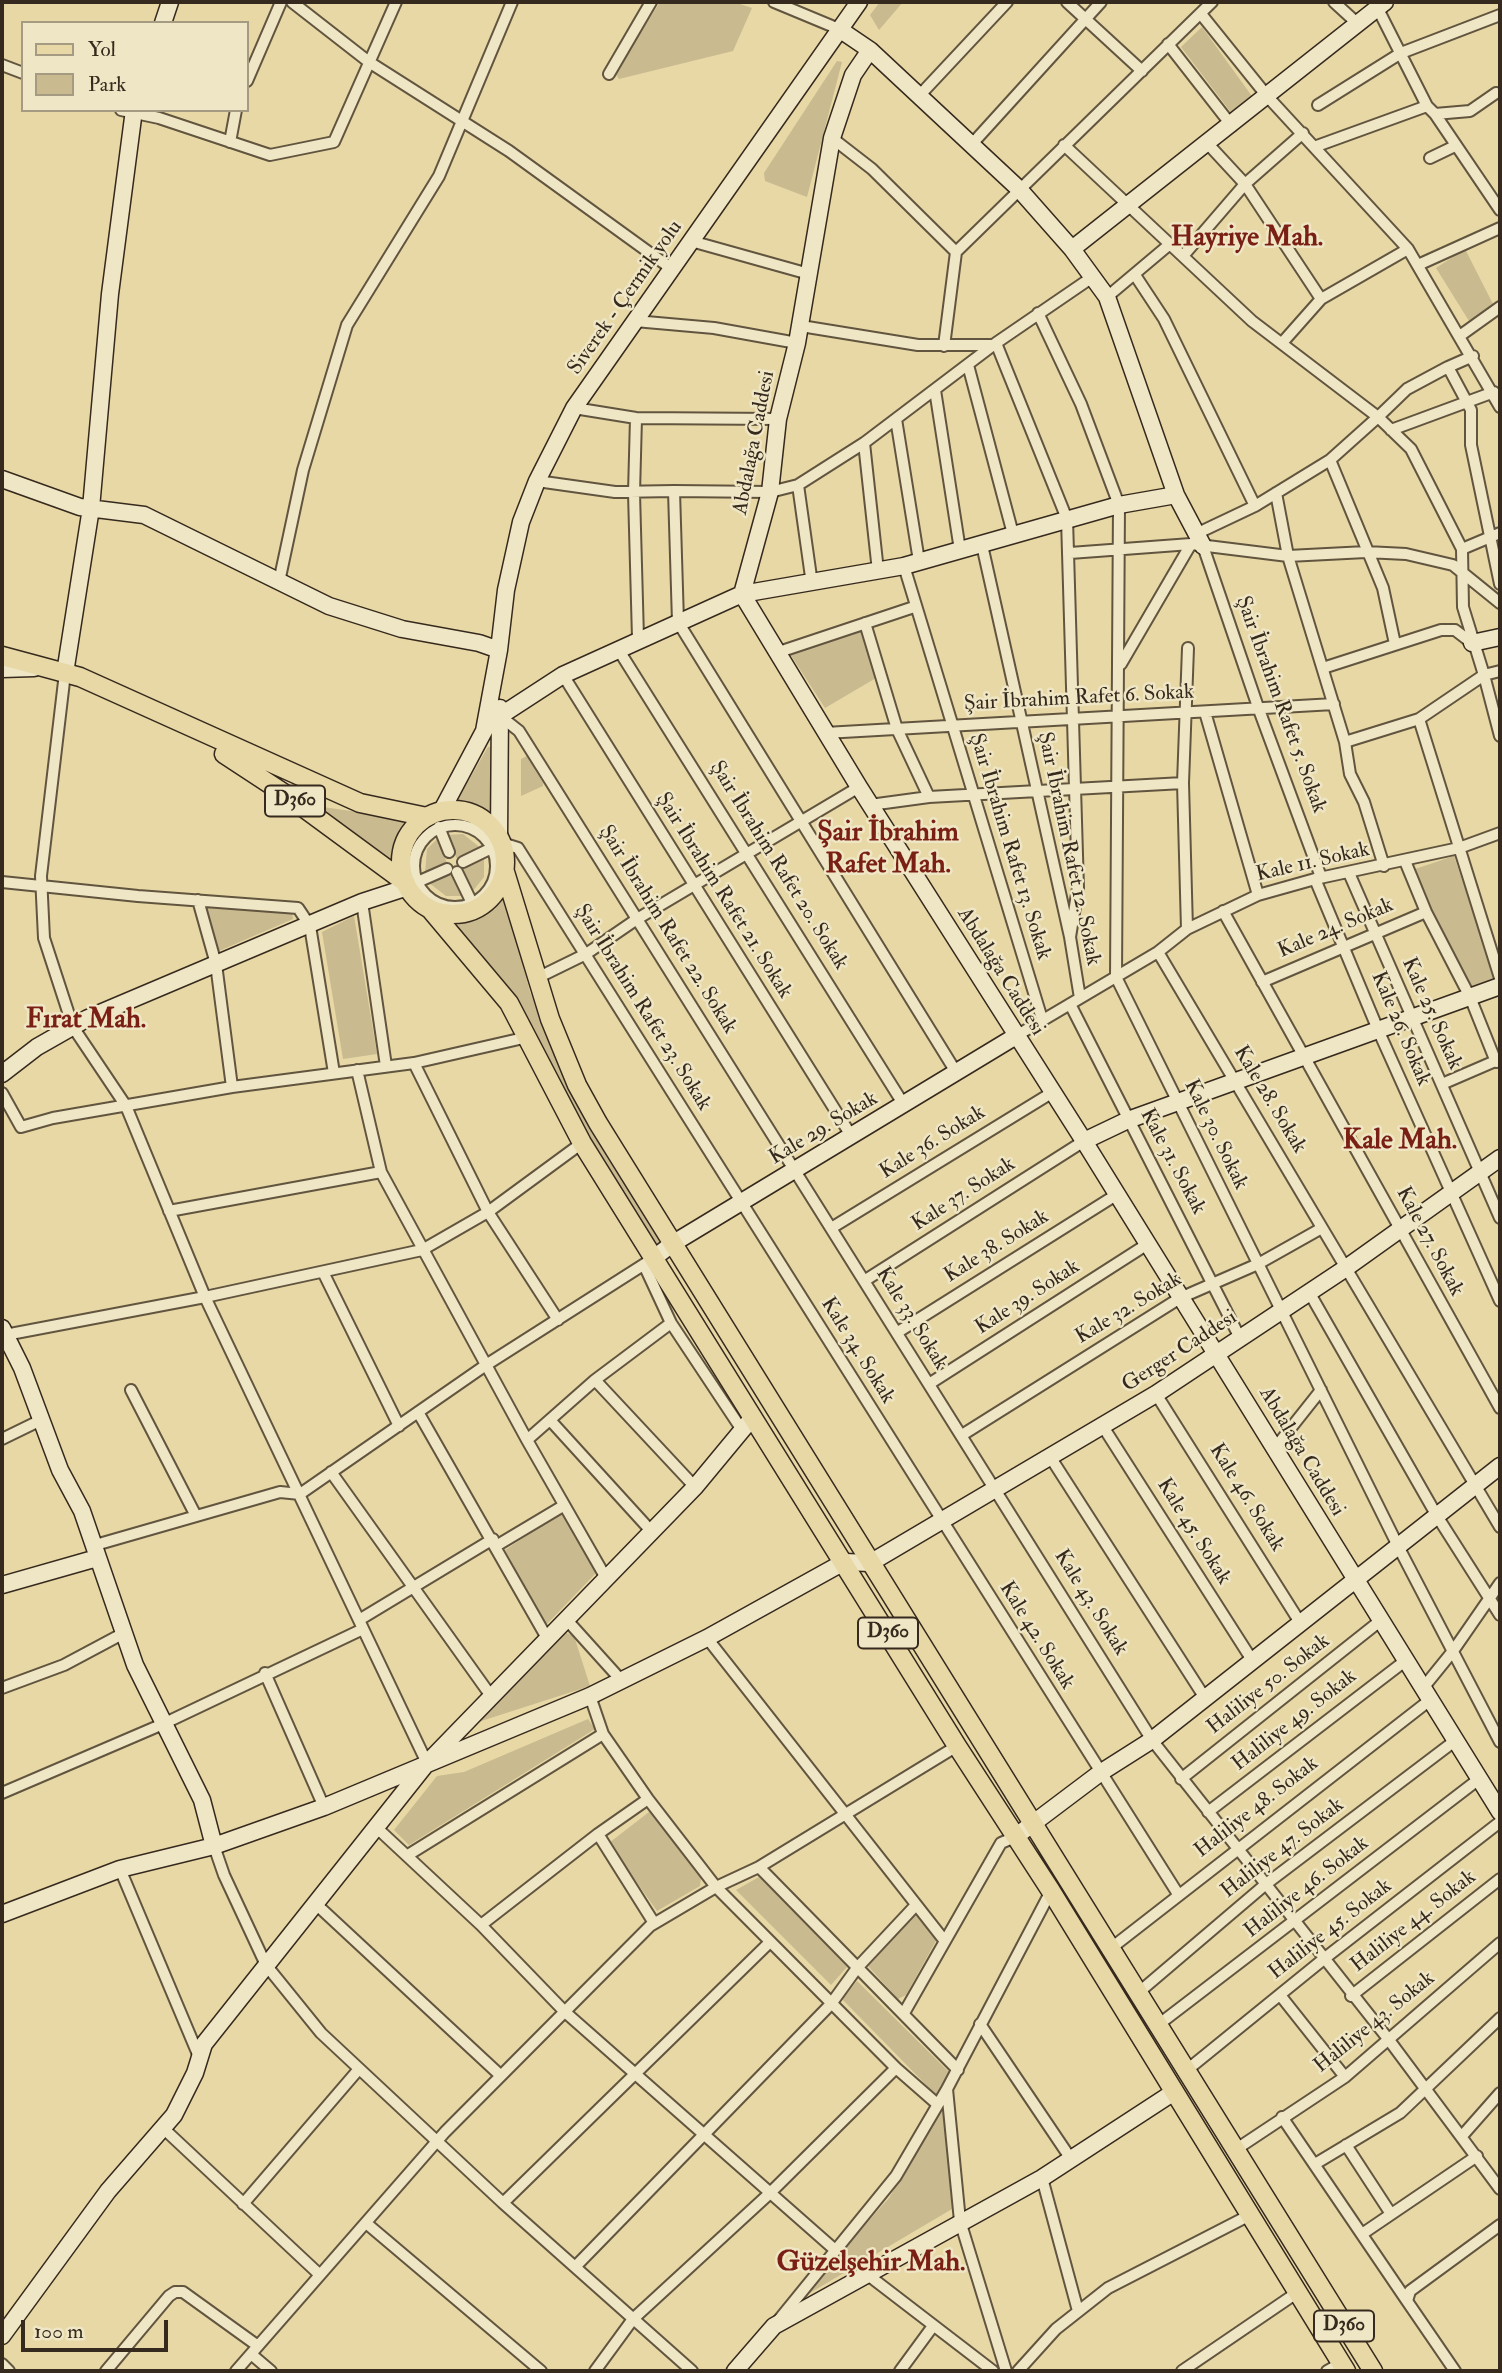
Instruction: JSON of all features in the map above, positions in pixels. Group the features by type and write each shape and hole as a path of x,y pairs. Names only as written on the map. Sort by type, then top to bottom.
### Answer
{"main road":[{"name":"D360","path":"2,656 65,673 360,803 436,819"},
{"name":"D360","path":"180,725 285,794 410,884"},
{"path":"468,812 480,817 498,843 505,872 500,885 482,906 457,914 430,909 410,884 402,853 411,833 436,819 468,812"},
{"name":"D360","path":"505,872 550,1019 577,1085 672,1244 1373,2371"},
{"name":"D360","path":"430,909 509,1003 582,1143 649,1262 747,1423 844,1562 1051,1891 1298,2292 1338,2368"}],"street":[{"path":"164,21 170,2"},
{"path":"248,79 281,2"},
{"path":"292,2 369,62 463,120 672,269"},
{"path":"133,112 270,155 334,142 396,2"},
{"path":"279,582 303,470 347,325 439,176 512,2"},
{"path":"609,74 651,2"},
{"path":"774,2 839,29 870,50 1019,189 1072,249 1090,278 1107,297 1177,495 1198,541"},
{"name":"Siverek - Çermik yolu","path":"436,819 484,731 512,558 537,481 574,408 859,2"},
{"path":"919,96 1007,2"},
{"path":"1067,2 1142,71"},
{"path":"972,144 1101,2"},
{"path":"944,346 956,252 1212,2"},
{"path":"1334,2 1358,24"},
{"path":"1072,249 1232,126 1381,5 1401,53 1431,110 1500,210"},
{"path":"1201,13 1267,96 1408,249 1474,356 1500,407"},
{"path":"1318,105 1401,53 1500,15"},
{"path":"1168,44 1232,126"},
{"name":"Abdalağa Caddesi","path":"870,50 853,75 832,138 801,326 778,419 770,492 742,594 825,733 1275,1448 1354,1581 1479,1779 1498,1802"},
{"path":"2,65 21,72"},
{"path":"1314,147 1431,110 1470,111 1496,93"},
{"path":"129,112 91,508 65,673 42,884 44,938 73,1027 126,1106 205,1297 427,1763"},
{"path":"230,142 236,112"},
{"path":"1183,256 1245,184 1303,133"},
{"path":"832,138 872,169 956,252"},
{"path":"1208,144 1245,184 1321,299"},
{"path":"1064,145 1252,321 1378,416 1411,449 1435,490 1462,549 1463,607 1500,736"},
{"path":"1430,158 1455,146"},
{"path":"1418,265 1500,228"},
{"path":"691,241 809,274"},
{"path":"1107,297 1170,244"},
{"path":"1282,343 1321,299 1408,249"},
{"path":"1135,275 1164,319 1255,506"},
{"path":"537,481 634,492 770,492 798,485 864,443 995,344 1090,278"},
{"path":"1461,335 1500,307"},
{"path":"1038,313 1081,404 1119,505 1121,547 1116,977"},
{"path":"635,321 714,328 797,343"},
{"path":"801,326 918,345 995,344"},
{"path":"995,344 1067,519 1078,888 1070,937"},
{"path":"1119,666 1198,541 1331,460 1407,389 1474,356"},
{"path":"968,365 1013,534"},
{"path":"1448,367 1471,410 1471,445 1488,537 1500,584"},
{"path":"935,390 960,550"},
{"path":"1391,430 1494,392"},
{"path":"574,408 636,418 778,419"},
{"path":"636,418 634,492 638,638"},
{"name":"Şair İbrahim Rafet 13. Sokak","path":"896,419 914,607 1042,1018"},
{"path":"864,443 878,571"},
{"path":"1331,460 1366,552 1383,588 1395,644"},
{"path":"2,479 91,508 144,515 329,606 402,629 479,643 499,650"},
{"path":"798,485 812,584"},
{"path":"674,491 678,622 799,822 956,1072"},
{"path":"1276,493 1288,556 1345,743 1350,774 1364,802 1384,866"},
{"path":"484,731 500,716 563,676 638,638 742,594 878,571 982,545 1119,505 1177,495"},
{"path":"1462,549 1500,533"},
{"path":"1070,553 1198,541 1288,556 1366,552 1406,554 1453,565 1500,603"},
{"name":"Şair İbrahim Rafet 5. Sokak","path":"1198,541 1318,878"},
{"name":"Şair İbrahim Rafet 12. Sokak","path":"982,545 1070,937 1080,998"},
{"path":"776,653 914,607"},
{"path":"865,623 897,729 929,797"},
{"path":"1323,668 1441,630 1455,630 1472,643 1500,637"},
{"path":"1187,929 1183,783 1188,648"},
{"name":"Şair İbrahim Rafet 20. Sokak","path":"618,649 904,1105"},
{"name":"Siverek - Çermik yolu","path":"498,843 499,650"},
{"path":"2,669 43,667"},
{"path":"1345,743 1419,719 1484,674 1500,671"},
{"name":"Şair İbrahim Rafet 21. Sokak","path":"563,676 852,1137"},
{"name":"Şair İbrahim Rafet 6. Sokak","path":"825,733 1119,718 1258,707 1334,705"},
{"path":"1205,712 1258,895"},
{"name":"Şair İbrahim Rafet 22. Sokak","path":"500,716 519,731 797,1170"},
{"path":"1419,719 1500,978"},
{"path":"870,805 929,797 1183,783"},
{"path":"537,978 586,954 637,919 859,787"},
{"path":"436,819 449,852"},
{"name":"Kale 11. Sokak","path":"1016,1036 1042,1018 1158,952 1187,929 1258,895 1318,878 1459,848 1500,833"},
{"path":"463,862 498,843"},
{"path":"410,884 429,899 442,905 457,907 472,903 491,888 496,875 498,843"},
{"name":"Şair İbrahim Rafet 23. Sokak","path":"498,843 518,848 741,1204"},
{"path":"1405,861 1426,912 1470,997 1498,1061 1442,1084"},
{"path":"2,1074 73,1027 362,902 410,884 452,871 472,903"},
{"name":"Kale 25. Sokak","path":"1349,873 1500,1218"},
{"name":"Kale 26. Sokak","path":"1318,878 1378,1032 1500,1301"},
{"path":"2,882 299,908 310,926 334,1073"},
{"path":"198,900 216,964 232,1087"},
{"path":"362,902 386,1066"},
{"name":"Kale 27. Sokak","path":"1223,911 1500,1408"},
{"name":"Kale 24. Sokak","path":"1262,982 1426,912"},
{"name":"Kale 28. Sokak","path":"1158,952 1500,1527"},
{"name":"Kale 30. Sokak","path":"1116,977 1399,1548 1500,1742"},
{"path":"1084,1141 1128,1120 1237,1083 1500,986"},
{"name":"Kale 31. Sokak","path":"1070,1004 1240,1338"},
{"name":"Kale 29. Sokak","path":"649,1262 672,1244 1016,1036"},
{"path":"2,1093 21,1127 232,1087 414,1063 528,1037"},
{"path":"414,1063 488,1212 558,1320"},
{"path":"357,1070 381,1172 563,1506 606,1578"},
{"name":"Kale 36. Sokak","path":"833,1227 1053,1092"},
{"name":"Kale 37. Sokak","path":"864,1281 1084,1141"},
{"path":"582,1143 488,1212 422,1250 205,1297 4,1331 22,1368 60,1470 82,1511 135,1665 202,1800 224,1875 266,1965 321,2033 436,2142 692,2371"},
{"name":"Gerger Caddesi","path":"870,1563 940,1519 1156,1394 1346,1268 1452,1193 1479,1170 1500,1158"},
{"name":"Kale 33. Sokak","path":"797,1170 864,1281 996,1486"},
{"path":"169,1211 381,1172"},
{"name":"Kale 38. Sokak","path":"898,1332 1116,1195"},
{"name":"Kale 34. Sokak","path":"741,1204 940,1519"},
{"name":"Kale 32. Sokak","path":"962,1435 1180,1298 1258,1264 1322,1228"},
{"name":"Kale 39. Sokak","path":"929,1384 1146,1245"},
{"path":"2,1585 195,1516 280,1492 300,1494 486,1365 649,1262 671,1323 747,1423 695,1487 427,1763 317,1905 204,2044 200,2059 174,2115 108,2191 2,2336"},
{"path":"323,1272 399,1426"},
{"path":"1309,1292 1437,1516 1500,1615"},
{"path":"527,1440 595,1380 671,1323"},
{"path":"595,1380 695,1487"},
{"path":"131,1390 195,1516"},
{"path":"1275,1448 1321,1390"},
{"name":"Kale 46. Sokak","path":"1156,1394 1301,1624"},
{"path":"418,1412 547,1638"},
{"path":"2,1439 41,1420"},
{"path":"550,1420 652,1532"},
{"name":"Kale 45. Sokak","path":"1102,1425 1252,1660"},
{"path":"1049,1455 1205,1698"},
{"path":"904,2013 1001,1843 1015,1837 1100,1773 1153,1740 1500,1466"},
{"path":"331,1472 491,1696"},
{"name":"Kale 43. Sokak","path":"996,1486 1153,1740 1181,1779 1389,2040 1500,2189"},
{"path":"2,1793 163,1724 361,1625 413,1587 563,1506"},
{"name":"Kale 42. Sokak","path":"940,1519 1178,1894"},
{"path":"2,1914 120,1869 214,1846 324,1807 590,1696 707,1638 844,1562 870,1563"},
{"name":"Haliliye 48. Sokak","path":"1110,1949 1426,1694 1500,1583"},
{"path":"566,1619 621,1680"},
{"name":"Haliliye 50. Sokak","path":"1181,1779 1380,1621"},
{"path":"2,1688 64,1665 124,1633"},
{"path":"707,1638 944,1940"},
{"name":"Haliliye 49. Sokak","path":"1208,1812 1405,1661"},
{"path":"265,1673 324,1807"},
{"path":"590,1696 603,1734 648,1799 716,1887 896,2068 936,2103"},
{"path":"408,1855 603,1734"},
{"name":"Haliliye 47. Sokak","path":"1138,1993 1266,1884 1456,1740"},
{"path":"236,2371 436,2142 654,1923 716,1887 759,1867 957,1745"},
{"name":"Haliliye 46. Sokak","path":"1158,2025 1295,1923 1479,1779"},
{"path":"481,1925 598,1834 648,1799"},
{"name":"Haliliye 45. Sokak","path":"1187,2070 1500,1822"},
{"path":"377,1828 481,1925 565,2012 834,2249"},
{"path":"598,1834 654,1923"},
{"path":"759,1867 958,2070"},
{"path":"120,1869 200,2059"},
{"name":"Haliliye 44. Sokak","path":"1352,1996 1500,1879"},
{"path":"735,2371 896,2176 936,2103 958,2070 1051,1891"},
{"path":"317,1905 500,2075"},
{"path":"575,2267 831,2004 857,1968 916,1905"},
{"path":"503,2203 637,2075 770,1942"},
{"name":"Haliliye 43. Sokak","path":"1235,2150 1345,2077 1500,1942"},
{"path":"1280,1995 1345,2077"},
{"path":"1315,2164 1400,2113 1500,2018"},
{"path":"980,2024 1071,2159"},
{"path":"595,2371 633,2319 769,2194 896,2068"},
{"path":"243,2204 359,2069"},
{"path":"947,2089 960,2221 1006,2371"},
{"path":"774,2326 1042,2178 1174,2092"},
{"path":"1462,2136 1500,2093"},
{"path":"1282,2117 1455,2371"},
{"path":"163,2128 320,2275"},
{"path":"1346,2145 1391,2214"},
{"path":"1362,2234 1477,2156"},
{"path":"1042,2178 1078,2311"},
{"path":"1018,2371 1056,2329 1108,2288 1250,2215"},
{"path":"366,2223 541,2371"},
{"path":"1407,2301 1409,2291 1500,2225"},
{"path":"868,2275 993,2371"},
{"path":"106,2371 175,2292 183,2292 255,2350 271,2371"},
{"path":"1182,2371 1298,2292"},
{"path":"900,2371 933,2326"},
{"path":"2,2364 9,2371"}],"green space":[{"path":"660,2 734,2 752,8 733,51 619,79 615,73"},
{"path":"880,2 903,2 879,30 870,15"},
{"path":"1202,27 1254,99 1233,115 1181,47"},
{"path":"837,61 842,62 807,197 765,181 764,173"},
{"path":"1465,249 1494,306 1469,321 1436,268"},
{"path":"862,629 876,678 825,708 790,654"},
{"path":"488,747 492,747 496,821 484,813 454,806"},
{"path":"527,756 543,786 521,796 521,759"},
{"path":"323,807 413,820 398,847 395,871 317,811"},
{"path":"463,834 482,849 457,859 446,835"},
{"path":"437,839 447,863 425,874 427,849"},
{"path":"1454,856 1496,981 1470,990 1429,911 1415,869"},
{"path":"484,858 484,877 472,892 461,868"},
{"path":"451,873 464,896 446,896 428,882"},
{"path":"505,896 530,992 549,1038 661,1239 658,1245 650,1238 454,926 478,919"},
{"path":"207,906 292,912 293,919 219,951 205,912"},
{"path":"354,916 377,1054 343,1059 322,932"},
{"path":"561,1513 596,1573 546,1625 505,1550"},
{"path":"564,1632 574,1636 590,1686 472,1724"},
{"path":"588,1719 595,1729 409,1845 394,1830 437,1776 464,1772"},
{"path":"649,1812 656,1816 701,1878 700,1886 657,1911 609,1843"},
{"path":"759,1877 847,1967 831,1985 736,1890"},
{"path":"916,1914 937,1939 906,1995 898,1999 868,1966"},
{"path":"857,1981 950,2073 937,2096 842,1999"},
{"path":"944,2104 952,2209 798,2300 889,2198"}],"district":[{"name":"Hayriye Mah.","path":"1247,239"},
{"name":"Şair İbrahim Rafet Mah.","path":"888,850"},
{"name":"Fırat Mah.","path":"86,1021"},
{"name":"Kale Mah.","path":"1400,1142"},
{"name":"Güzelşehir Mah.","path":"871,2264"}]}
